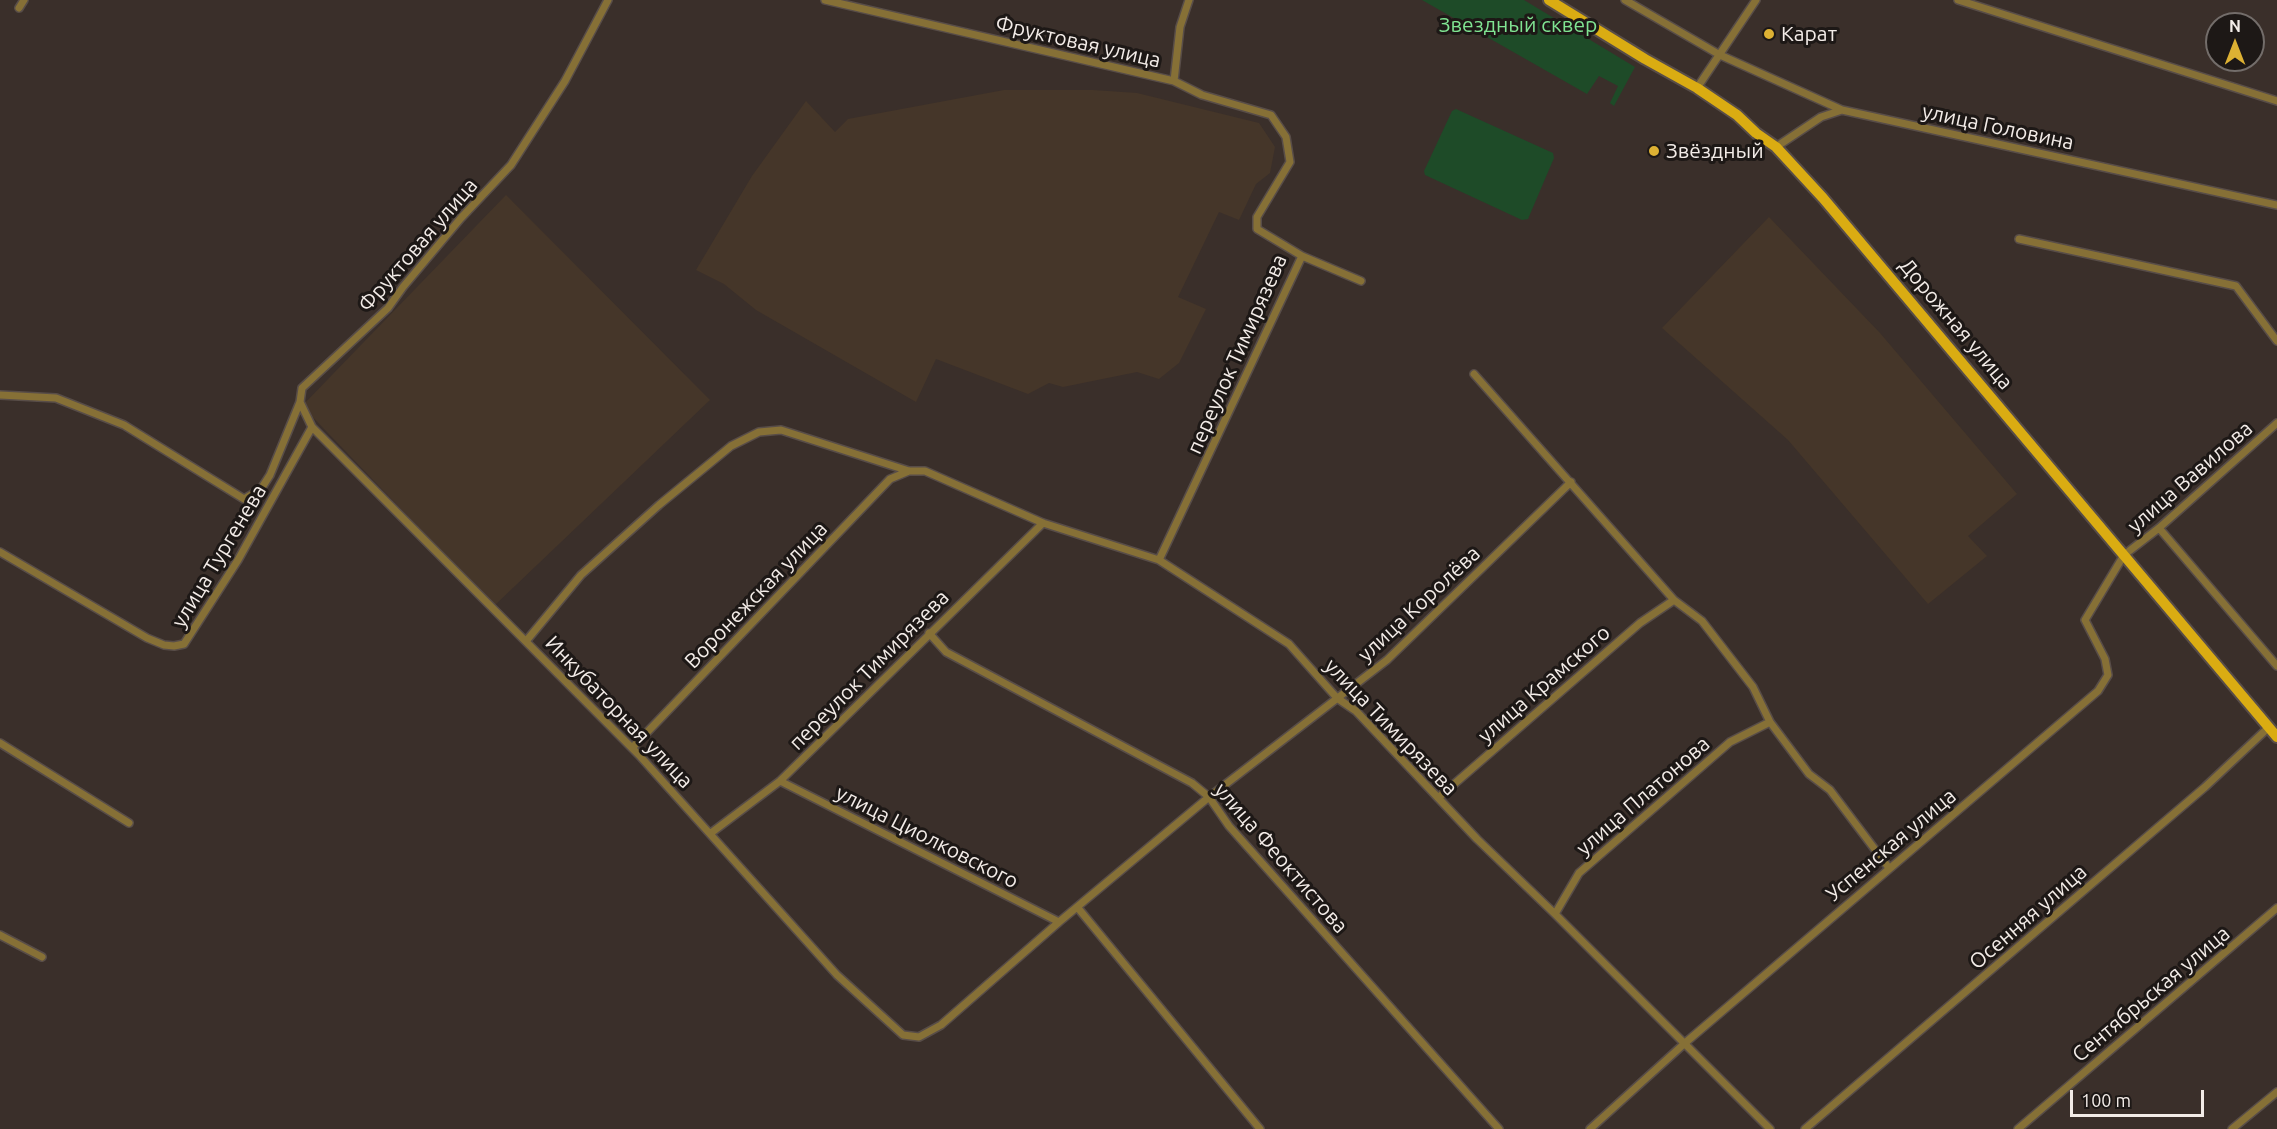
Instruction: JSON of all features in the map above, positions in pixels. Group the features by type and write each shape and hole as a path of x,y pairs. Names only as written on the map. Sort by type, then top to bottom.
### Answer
{"main road":[{"name":"Дорожная улица","path":"1549,0 1697,88 1737,115 1755,133 1776,147 1823,198 2277,737"}],"street":[{"path":"19,8 24,0"},
{"name":"Фруктовая улица","path":"0,395 57,398 123,425 244,499 261,489 270,476 300,402 302,388 388,308 403,286 461,218 511,165 565,81 608,0"},
{"name":"Фруктовая улица","path":"825,0 1174,81 1180,27 1189,0"},
{"name":"улица Головина","path":"1625,0 1720,55 1842,110 2277,205"},
{"path":"1697,88 1756,0"},
{"path":"1958,0 2277,101"},
{"name":"переулок Тимирязева","path":"1159,560 1302,256 1257,229 1257,217 1290,162 1286,137 1271,115 1202,95 1174,81"},
{"path":"1776,147 1821,117 1842,110"},
{"path":"2019,239 2236,286 2277,341"},
{"path":"1302,256 1361,281"},
{"path":"1474,374 1674,600 1702,621 1753,687 1770,722 1809,774 1830,790 1889,868"},
{"name":"Инкубаторная улица","path":"300,402 312,427 527,640 632,748 837,975 903,1035 919,1037"},
{"name":"улица Вавилова","path":"2124,555 2277,423"},
{"name":"улица Тургенева","path":"0,552 147,638 165,645 184,644 238,560 312,427"},
{"name":"улица Тимирязева","path":"527,640 581,575 658,505 731,446 759,432 781,430 909,471 925,471 1043,523 1159,560 1289,644 1337,698 1356,711 1477,839 1770,1129"},
{"name":"Воронежская улица","path":"632,748 890,479 909,471"},
{"name":"улица Королёва","path":"919,1037 942,1025 1059,922 1209,797 1387,660 1571,482"},
{"name":"переулок Тимирязева","path":"711,834 780,781 1043,523"},
{"path":"2158,528 2277,666"},
{"name":"Успенская улица","path":"1590,1129 1685,1043 2098,691 2108,675 2105,658 2085,620 2124,555"},
{"name":"улица Крамского","path":"1438,798 1640,623 1674,600"},
{"name":"улица Феоктистова","path":"929,633 946,652 1192,783 1209,797 1229,826 1499,1129"},
{"name":"улица Платонова","path":"1555,914 1579,873 1730,742 1770,722"},
{"name":"Осенняя улица","path":"1805,1129 2205,787 2269,727"},
{"path":"0,743 129,823"},
{"name":"улица Циолковского","path":"780,781 1059,922"},
{"path":"1078,908 1260,1129"},
{"name":"Сентябрьская улица","path":"2018,1129 2277,908"},
{"path":"0,935 42,957"},
{"path":"2232,1129 2277,1092"}],"shaded area":[{"path":"1004,90 1093,90 1137,93 1259,123 1275,147 1270,173 1256,184 1239,220 1219,212 1178,297 1206,309 1179,363 1159,379 1137,372 1063,387 1049,383 1028,394 936,359 916,402 756,310 724,284 696,270 752,176 806,101 835,132 848,119"},
{"path":"506,195 710,400 494,606 302,406"},
{"path":"1769,217 1880,333 2017,494 1968,536 1987,556 1928,604 1788,440 1662,328"}],"green space":[{"name":"Звездный сквер","path":"1422,0 1524,0 1635,67 1614,106 1610,103 1618,86 1599,76 1587,94"},
{"path":"1456,109 1553,153 1554,158 1528,219 1522,220 1425,175 1424,171 1452,111"}],"place":[{"name":"Карат","path":"1769,34"},
{"name":"Звёздный","path":"1654,151"}]}
